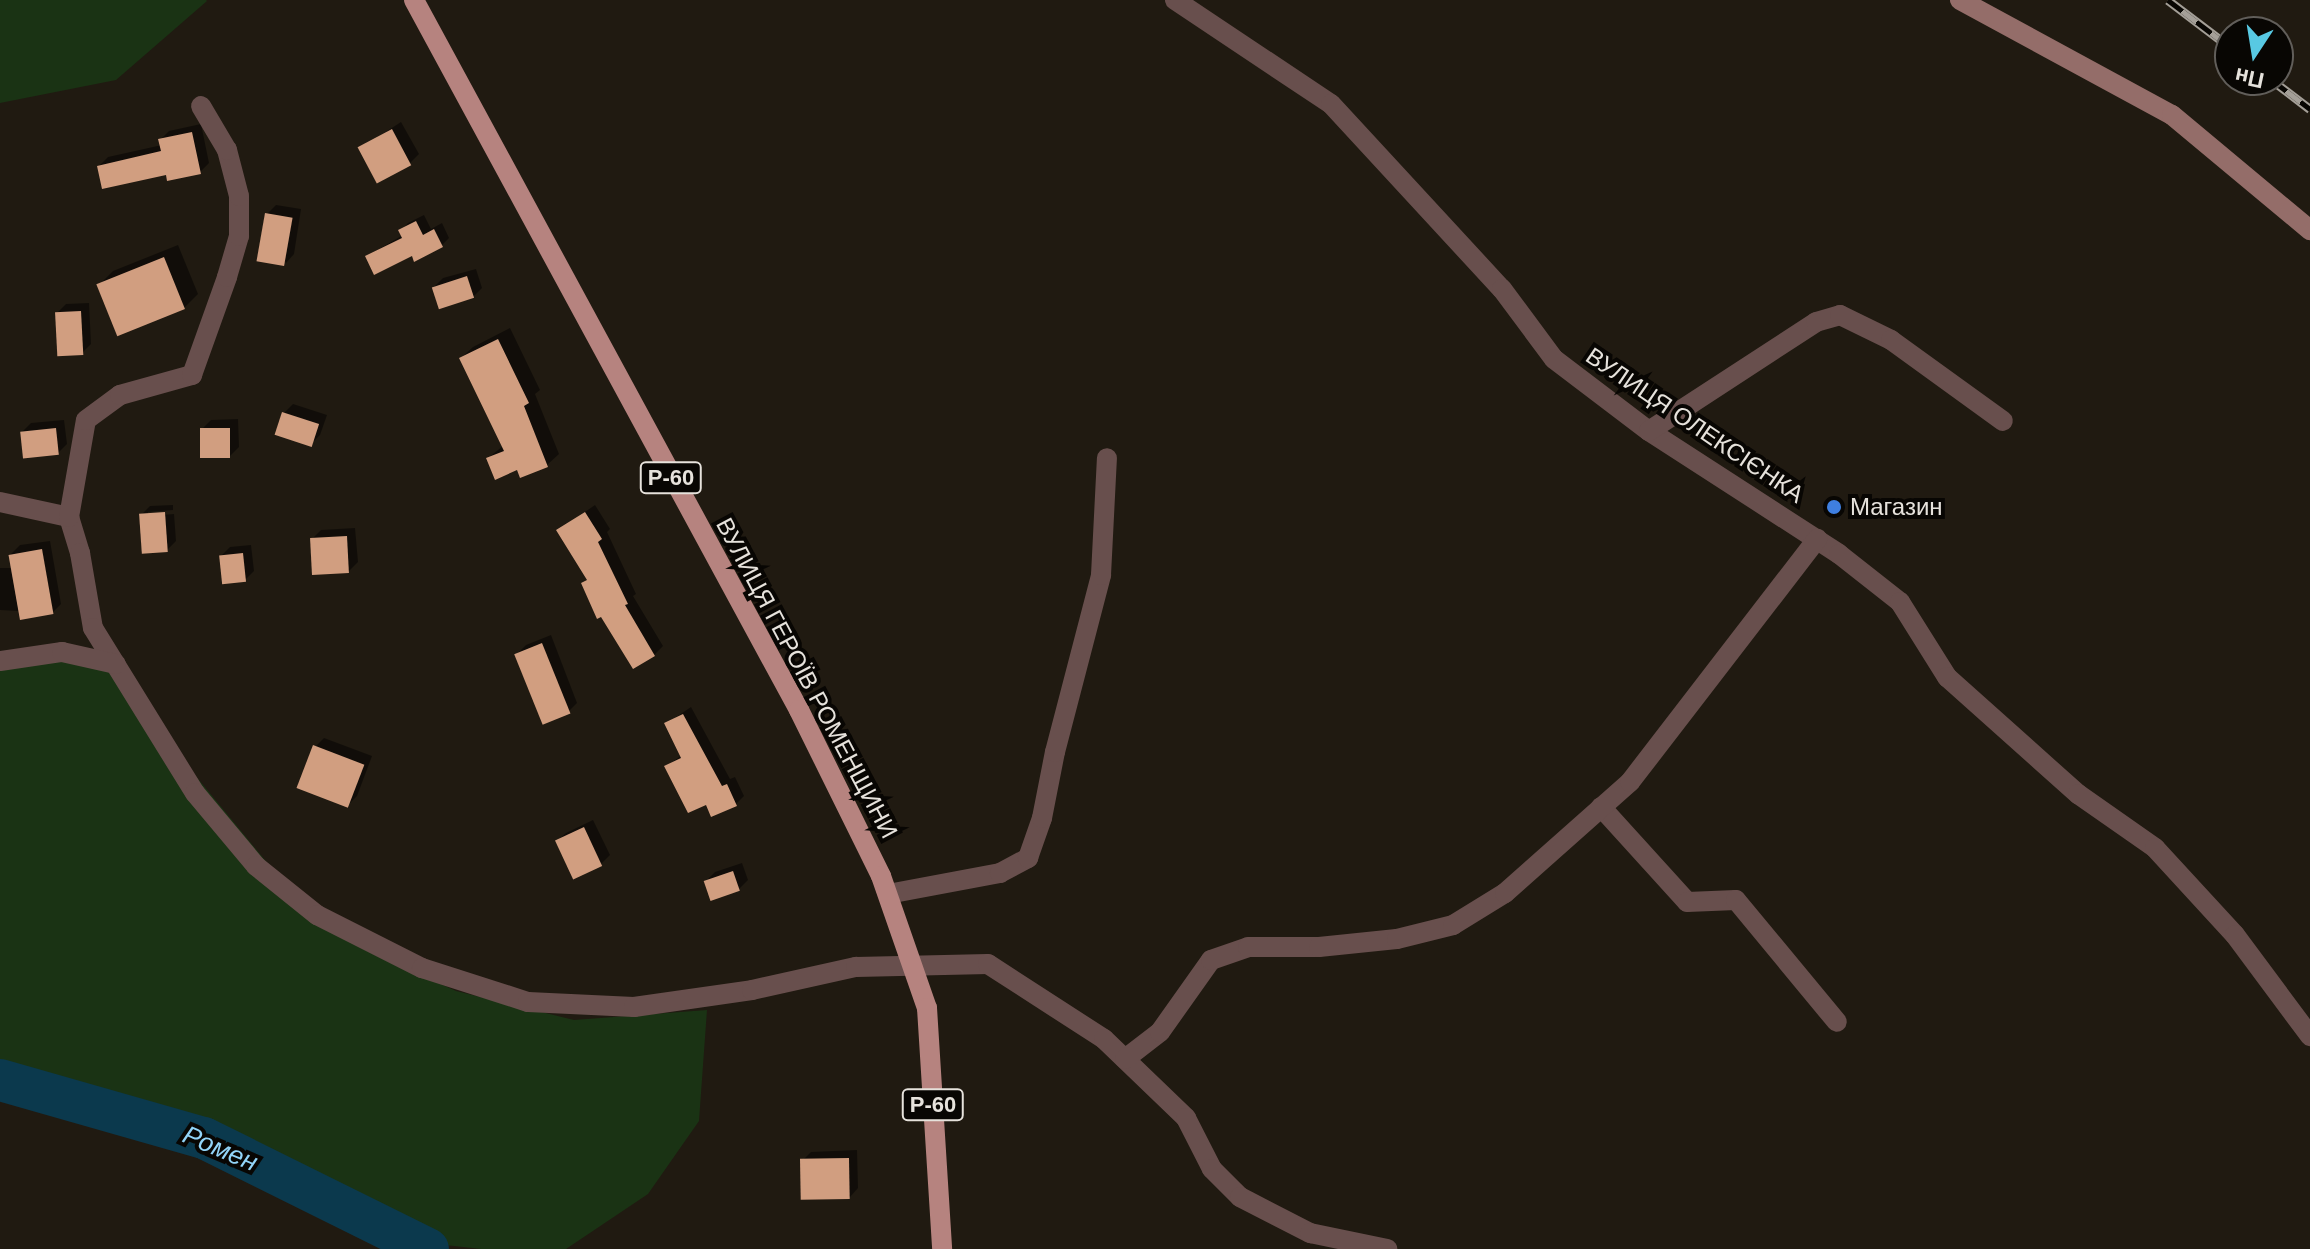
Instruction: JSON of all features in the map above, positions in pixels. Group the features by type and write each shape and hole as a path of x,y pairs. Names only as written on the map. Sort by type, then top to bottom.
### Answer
{"main road":[{"name":"ВУЛИЦЯ ГЕРОЇВ РОМЕНЩИНИ","path":"414,0 799,710 888,894 927,1008 942,1249"},
{"path":"1960,0 2172,115 2310,230"}],"street":[{"name":"ВУЛИЦЯ ОЛЕКСІЄНКА","path":"1175,0 1331,104 1502,289 1554,359 1649,431 1817,539 1900,602 1947,677 2078,794 2155,848 2235,935 2310,1036"},
{"path":"201,106 227,150 239,196 239,236 227,277 192,375 166,385 120,395 86,420 69,517 80,553 93,628 195,793 256,866 317,915 422,968 528,1002 634,1007 752,990 856,967 988,964 1104,1039 1186,1118 1212,1169 1240,1197 1310,1233 1387,1249"},
{"path":"1649,431 1816,322 1840,315 1891,340 2003,421"},
{"path":"888,894 1000,873 1028,858 1042,818 1055,752 1101,575 1107,458"},
{"path":"0,502 69,517"},
{"path":"1125,1059 1160,1032 1211,960 1248,947 1319,947 1397,939 1453,925 1505,893 1630,782 1817,539"},
{"path":"0,661 62,652 116,664"},
{"path":"1601,807 1687,902 1736,900 1837,1022"}],"green space":[{"path":"0,0 207,1 116,80 0,103"},
{"path":"66,650 110,672 274,871 369,951 456,991 574,1020 707,1010 699,1121 648,1194 566,1249 481,1249 436,1244 221,1129 91,1091 0,1059 0,659"}],"building":[{"path":"392,129 411,165 377,184 358,147"},
{"path":"192,132 201,174 167,181 166,175 102,189 97,166 161,151 158,139"},
{"path":"265,213 293,218 284,266 256,261"},
{"path":"416,221 423,235 434,229 443,247 414,262 412,256 374,275 365,256 402,238 398,230"},
{"path":"164,257 185,309 117,336 96,284"},
{"path":"467,276 474,298 439,309 432,287"},
{"path":"81,311 83,355 57,356 55,312"},
{"path":"498,339 529,403 524,406 548,467 520,478 517,470 495,480 486,458 504,451 459,358"},
{"path":"282,412 319,424 312,447 275,435"},
{"path":"56,428 59,455 23,459 20,432"},
{"path":"200,428 230,428 230,458 200,458"},
{"path":"165,512 168,552 142,554 139,514"},
{"path":"585,512 602,539 598,542 628,604 625,605 655,656 633,669 601,617 597,619 581,583 587,580 556,530"},
{"path":"347,536 349,573 312,575 310,538"},
{"path":"42,549 53,614 20,620 9,555"},
{"path":"243,553 246,582 222,584 219,556"},
{"path":"542,643 570,713 543,725 514,654"},
{"path":"683,714 722,786 727,784 737,806 711,817 706,805 688,813 664,766 681,758 664,723"},
{"path":"313,745 364,765 348,808 297,788"},
{"path":"584,827 602,866 573,879 555,841"},
{"path":"733,871 740,891 711,901 704,881"},
{"path":"849,1158 850,1199 801,1200 800,1159"}],"waterway":[{"name":"Ромен","path":"0,1080 204,1138 428,1249"}],"railway":[{"path":"2168,0 2214,35"},
{"path":"2293,96 2310,109"}],"place":[{"name":"Магазин","path":"1834,507"}]}
